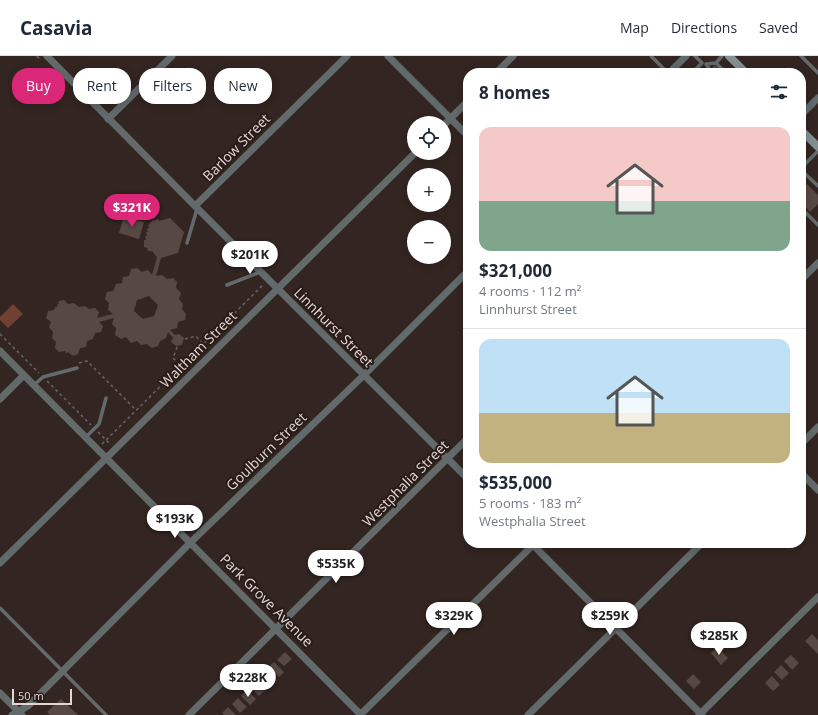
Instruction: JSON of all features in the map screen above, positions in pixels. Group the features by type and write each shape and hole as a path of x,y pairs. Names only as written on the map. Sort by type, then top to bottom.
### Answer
{"street":[{"name":"Linnhurst Street","path":"47,56 196,208 463,474"},
{"path":"108,119 172,56"},
{"name":"Barlow Street","path":"196,208 347,56"},
{"path":"388,56 448,116"},
{"path":"501,68 513,56"},
{"path":"673,68 686,56"},
{"path":"729,56 741,68"},
{"path":"806,109 818,98"},
{"path":"451,117 463,106"},
{"path":"451,119 463,131"},
{"path":"806,135 818,147"},
{"name":"Waltham Street","path":"0,563 408,160"},
{"path":"806,275 818,263"},
{"name":"Goulburn Street","path":"17,714 28,706 191,542 364,375 463,276"},
{"name":"Park Grove Avenue","path":"0,351 277,628 361,715"},
{"path":"0,399 24,375"},
{"path":"806,439 818,427"},
{"name":"Westphalia Street","path":"190,715 463,443"},
{"path":"806,479 818,490"},
{"path":"361,715 529,548"},
{"path":"537,548 700,715 818,596"},
{"path":"528,715 697,548"},
{"path":"0,693 17,714"}],"lane":[{"path":"651,56 663,68"},
{"path":"695,56 708,68"},
{"path":"698,68 704,63 716,62 722,56"},
{"path":"801,56 818,73"},
{"path":"716,62 721,68"},
{"path":"806,164 818,151"},
{"path":"806,174 818,186"},
{"path":"187,243 196,208"},
{"path":"806,213 818,225"},
{"path":"227,285 260,272"},
{"path":"34,384 43,377 77,368"},
{"path":"86,437 99,424 106,398"},
{"path":"0,608 106,715"}],"path":[{"path":"97,449 263,285 269,281"},
{"path":"0,334 106,440 114,450"},
{"path":"185,339 196,336 203,344"},
{"path":"176,347 174,358 181,366"},
{"path":"73,364 87,361 136,410"}],"shaded area":[{"path":"13,304 23,314 8,328 0,320 0,317"}],"building":[{"path":"807,184 818,195 818,204 810,212 806,208"},
{"path":"124,217 144,222 139,239 119,233"},
{"path":"170,218 184,232 178,253 161,258 156,276 162,275 167,279 173,278 177,282 176,288 181,293 179,299 183,304 182,309 186,314 185,320 178,322 177,328 170,330 175,335 179,334 184,338 182,345 176,346 171,342 173,338 168,332 166,338 160,341 158,346 152,348 147,344 141,345 137,341 131,343 126,337 121,339 115,335 116,328 112,324 114,318 99,322 103,326 101,332 95,333 93,339 87,341 86,347 80,348 78,354 73,356 65,351 59,352 55,348 56,342 52,338 53,332 49,327 51,322 46,318 48,311 54,310 59,301 64,300 68,304 74,303 79,307 85,306 89,309 95,308 99,312 97,318 113,314 108,310 109,303 105,299 107,292 113,291 116,284 122,283 123,277 129,276 131,269 137,268 142,272 148,270 152,275 157,257 152,251 147,250 148,248 144,247 144,240 146,240 145,236 147,236 146,232 148,232 147,230 150,227 148,226 149,224 154,220 155,222 155,220 158,219 159,221","holes":["149,296 158,305 154,316 143,319 134,311 137,300"]},
{"path":"812,634 818,640 818,654 805,641"},
{"path":"717,647 728,658 721,665 711,653"},
{"path":"285,652 292,659 284,666 277,660"},
{"path":"791,655 799,663 792,670 784,661"},
{"path":"274,662 284,672 279,677 276,674 275,676 267,668"},
{"path":"781,665 789,673 782,680 774,672"},
{"path":"264,671 273,679 267,686 258,677"},
{"path":"693,674 701,682 694,689 686,681"},
{"path":"772,676 780,685 773,691 765,683"},
{"path":"256,681 265,690 259,696 250,687"},
{"path":"247,690 256,699 250,705 241,696"},
{"path":"238,698 247,707 240,713 232,704"},
{"path":"61,699 78,715 50,715 47,712"},
{"path":"228,707 236,715 224,715 222,713"}]}
